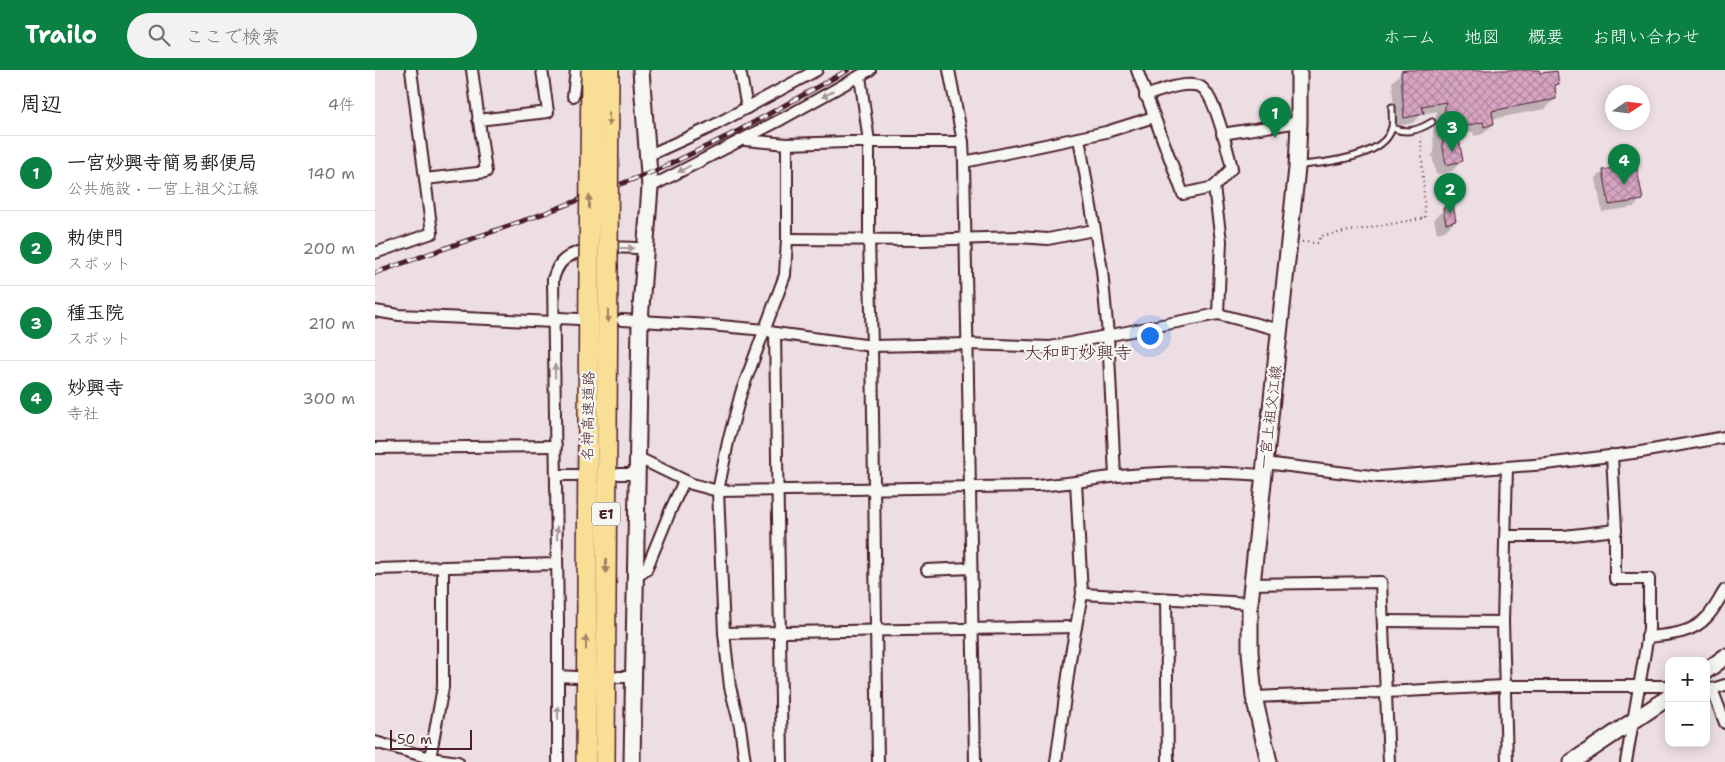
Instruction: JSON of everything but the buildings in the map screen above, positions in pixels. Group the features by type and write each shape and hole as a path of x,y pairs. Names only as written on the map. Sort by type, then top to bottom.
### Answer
{"highway":[{"name":"名神高速道路","path":"586,762 591,70"},
{"name":"名神高速道路","path":"605,762 609,70"}],"street":[{"path":"375,253 432,233 411,70"},
{"path":"425,180 486,172 472,70"},
{"path":"478,120 547,112 542,70"},
{"path":"573,96 576,70"},
{"path":"632,762 640,321 650,187 641,70"},
{"path":"740,70 747,108"},
{"path":"647,156 709,128 817,70"},
{"path":"650,187 744,140 870,70"},
{"path":"949,70 963,142 964,162 975,762"},
{"path":"1137,70 1145,96 1183,194 1214,187 1232,168 1213,102 1205,89 1198,85 1183,85 1145,96"},
{"name":"一宮上祖父江線","path":"1269,762 1254,697 1250,652 1250,603 1297,168 1299,70"},
{"path":"860,76 869,142 878,762"},
{"path":"964,162 1105,132 1154,117"},
{"path":"1223,134 1299,122"},
{"path":"1079,138 1102,270 1108,335 1115,476"},
{"path":"744,140 787,144 963,142"},
{"path":"745,762 730,687 724,634 718,491 741,393 770,332 785,275 787,144"},
{"path":"1214,187 1221,241 1218,314"},
{"path":"787,239 869,240 1017,237 1048,239 1094,230"},
{"path":"558,762 557,475 553,279 557,268 564,259 575,253 595,248 645,248"},
{"path":"375,311 399,315 554,322 560,318 577,319"},
{"path":"622,320 710,325 872,346 968,344 1050,347 1218,314 1280,330"},
{"path":"770,332 778,491 782,762"},
{"path":"619,474 637,467 645,461 684,481 718,491 1038,486 1115,476 1264,469 1379,477 1507,468 1641,452 1725,437"},
{"path":"375,448 556,446"},
{"path":"1612,455 1616,530 1615,579 1649,579 1649,629 1626,762"},
{"path":"1507,468 1503,622 1503,686 1507,762"},
{"path":"557,475 576,475"},
{"path":"636,577 647,570 684,481"},
{"path":"1056,762 1082,594 1077,482"},
{"path":"1505,536 1565,536 1616,530"},
{"path":"375,569 557,564"},
{"path":"424,758 443,687 443,568"},
{"path":"927,570 971,568"},
{"path":"1252,584 1381,582 1389,762"},
{"path":"1647,637 1677,634 1692,628 1707,618 1725,590"},
{"path":"1082,594 1250,603"},
{"path":"1166,599 1168,762"},
{"path":"1383,621 1503,622"},
{"path":"724,634 973,628 1076,628"},
{"path":"1710,668 1725,657"},
{"path":"558,676 576,677"},
{"path":"618,677 633,677"},
{"path":"1710,688 1725,684"},
{"path":"1254,697 1503,686 1665,686"},
{"path":"1710,690 1725,723"},
{"path":"1572,762 1665,700"},
{"path":"375,742 424,758 458,762"}],"lane":[{"path":"1297,168 1307,164 1324,163 1358,155 1373,148 1386,139 1392,128 1392,108"},
{"path":"1392,128 1407,132 1421,129 1432,122"}],"path":[{"path":"1290,241 1318,243 1321,236 1425,218 1421,129"}],"railway":[{"path":"375,273 545,213 660,169 740,130 848,70"}],"place":[{"name":"一宮妙興寺簡易郵便局","path":"1275,138"},
{"name":"種玉院","path":"1452,152"},
{"name":"妙興寺","path":"1624,185"},
{"name":"勅使門","path":"1450,214"}],"district":[{"name":"大和町妙興寺","path":"1078,353"}]}
